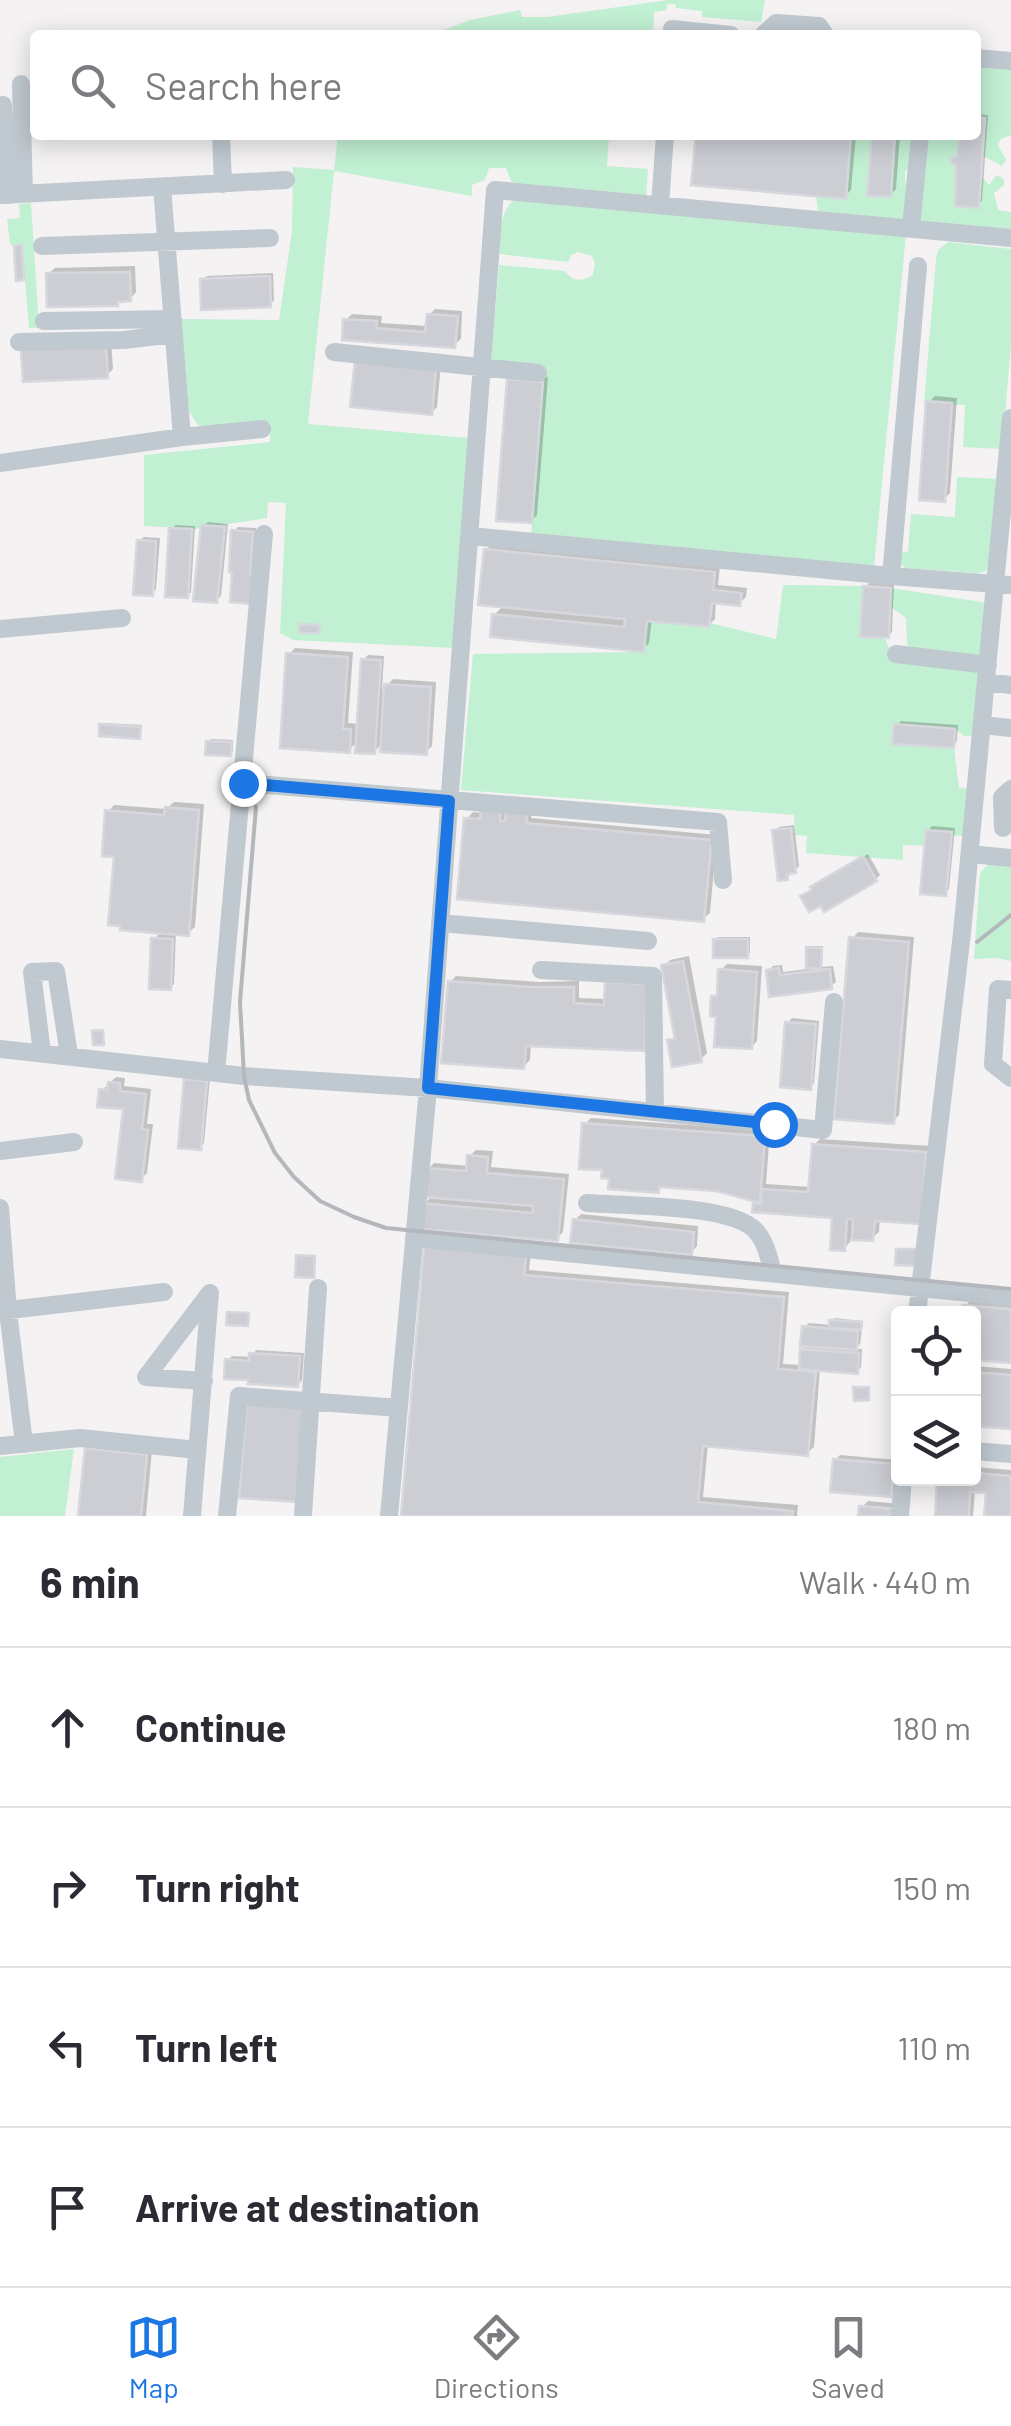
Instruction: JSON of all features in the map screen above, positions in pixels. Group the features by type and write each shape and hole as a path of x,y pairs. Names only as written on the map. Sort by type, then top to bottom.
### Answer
{"street":[{"path":"768,30 776,23 819,26 822,30"},
{"path":"981,58 1011,61"},
{"path":"11,195 21,84"},
{"path":"3,105 11,195"},
{"path":"221,140 223,184"},
{"path":"660,206 665,140"},
{"path":"912,228 920,140"},
{"path":"11,195 286,180"},
{"path":"162,187 182,437"},
{"path":"389,1516 428,1088 495,190 1011,238"},
{"path":"42,246 270,238"},
{"path":"891,576 918,266"},
{"path":"44,321 173,327"},
{"path":"19,342 124,340 173,327"},
{"path":"334,352 538,373"},
{"path":"919,1306 987,674 1003,585 1011,418"},
{"path":"0,463 182,437 262,430"},
{"path":"216,1073 264,534"},
{"path":"470,536 1003,585"},
{"path":"0,628 122,618"},
{"path":"896,654 987,674 1011,685"},
{"path":"982,725 1011,728"},
{"path":"243,783 718,822 723,880"},
{"path":"1004,828 1002,797 1011,789"},
{"path":"970,854 1011,858"},
{"path":"440,923 648,941"},
{"path":"541,970 653,976 655,1112"},
{"path":"42,1053 32,972 56,971 70,1056"},
{"path":"1011,990 998,990 993,1064 1011,1078"},
{"path":"0,1048 216,1073 428,1088 824,1130 834,1002"},
{"path":"0,1150 74,1142"},
{"path":"587,1204 705,1211 736,1218 753,1228 764,1243 773,1273"},
{"path":"0,1208 4,1311 24,1444"},
{"path":"414,1238 1011,1297"},
{"path":"303,1516 318,1288"},
{"path":"4,1311 164,1292"},
{"path":"192,1516 204,1381 210,1293 146,1377 204,1381"},
{"path":"227,1516 239,1396 399,1408"},
{"path":"0,1446 80,1438 197,1450"},
{"path":"981,1451 1011,1454"},
{"path":"900,1516 902,1486"}],"green space":[{"path":"668,0 765,0 761,22 702,17 702,11 667,4 667,10 654,12 653,30 444,30 470,20 520,10 522,17"},
{"path":"981,64 1011,68 1011,135 998,145 1006,160 1002,166 983,156 981,176 989,185 996,176 1004,180 1004,185 994,193 998,210 1011,212 1011,229 920,222 925,140 981,140"},
{"path":"337,140 609,140 607,166 648,169 646,196 519,186 511,181 506,168 489,168 485,180 472,185 472,196 334,171 308,424 469,438 453,648 293,640 280,633 286,503 268,502 267,518 195,529 144,526 144,455 270,442 270,423 203,428 197,424 189,411 181,319 279,320 292,231 293,167 334,170"},
{"path":"851,140 915,140 913,165 905,171 906,218 818,211 816,196 846,198"},
{"path":"516,198 906,234 874,566 531,535 545,370 491,361 499,265 565,271 578,280 593,275 595,264 592,256 578,252 568,262 499,254 503,217"},
{"path":"31,203 39,328 29,328 22,246 10,245 7,219 20,218 19,204"},
{"path":"948,242 1011,249 1011,344 1002,449 963,447 965,405 924,403 936,259 938,250"},
{"path":"957,477 999,479 993,555 986,571 905,568 897,560 899,551 908,552 911,514 955,517"},
{"path":"783,585 863,586 861,637 885,638 894,660 980,671 976,736 964,736 955,729 894,725 893,744 954,748 959,788 971,789 965,836 926,834 926,846 903,845 903,860 806,853 807,836 795,835 794,815 461,790 473,654 644,652 647,621 709,627 710,623 776,639"},
{"path":"891,588 988,603 982,657 913,651 907,644 906,618 891,607"},
{"path":"990,864 1011,866 1011,961 974,959 980,874"},
{"path":"74,1449 65,1516 0,1516 0,1457"}],"building":[{"path":"981,118 985,118 979,208 955,206 956,165 951,161 957,156 959,140 981,140"},
{"path":"696,140 851,140 846,199 691,185"},
{"path":"872,140 895,140 891,197 867,196"},
{"path":"22,245 24,280 16,281 14,246"},
{"path":"130,272 131,301 118,302 118,306 47,307 46,273"},
{"path":"270,276 271,307 201,310 200,279"},
{"path":"427,314 458,316 455,348 342,340 343,319 377,321 376,328 425,332"},
{"path":"106,346 108,378 23,382 21,350"},
{"path":"355,360 436,368 432,415 350,407"},
{"path":"507,379 543,382 532,523 496,521"},
{"path":"926,401 952,403 945,502 919,500"},
{"path":"201,525 225,527 217,603 193,601"},
{"path":"169,528 192,529 188,598 165,597"},
{"path":"231,530 253,532 252,604 230,602"},
{"path":"137,540 156,541 153,596 133,595"},
{"path":"484,549 715,572 713,590 742,593 740,606 712,603 709,627 647,621 644,652 490,637 492,614 624,627 625,619 478,605"},
{"path":"863,586 891,588 889,638 860,637"},
{"path":"299,624 320,625 319,633 299,633"},
{"path":"286,653 348,657 343,729 351,729 350,753 280,748"},
{"path":"361,659 381,660 375,754 355,753"},
{"path":"384,684 431,687 427,755 380,752"},
{"path":"99,724 141,727 140,739 99,736"},
{"path":"894,724 955,729 954,748 892,744"},
{"path":"206,741 232,742 231,756 205,755"},
{"path":"165,807 199,810 189,936 120,930 120,926 108,925 114,857 102,856 105,810 164,815"},
{"path":"506,807 528,809 526,823 712,840 704,922 457,899 464,818 480,819 481,808 501,810 500,821 505,821"},
{"path":"791,828 796,873 787,874 788,880 778,881 772,830"},
{"path":"926,830 952,832 946,896 920,894"},
{"path":"863,856 877,881 824,912 821,906 809,912 800,896"},
{"path":"849,937 909,942 894,1124 834,1119"},
{"path":"151,938 173,939 171,990 149,989"},
{"path":"713,939 748,939 748,958 713,958"},
{"path":"806,947 822,948 821,969 806,968"},
{"path":"683,961 702,1062 672,1067 667,1040 675,1039 661,965"},
{"path":"779,968 780,975 830,969 832,989 769,997 766,970"},
{"path":"718,969 757,972 752,1049 714,1047 716,1017 710,1016 711,996 717,996"},
{"path":"448,981 574,987 574,1003 604,1005 605,982 645,984 645,1051 526,1046 524,1069 441,1063"},
{"path":"785,1022 816,1024 811,1090 780,1087"},
{"path":"103,1030 104,1045 93,1045 92,1031"},
{"path":"184,1079 207,1081 201,1150 178,1148"},
{"path":"108,1082 120,1083 120,1091 146,1094 142,1129 148,1130 142,1182 115,1179 123,1109 97,1107 99,1089 107,1090"},
{"path":"582,1123 765,1136 760,1203 716,1191 659,1187 659,1193 608,1189 609,1179 601,1178 602,1170 579,1169"},
{"path":"812,1144 926,1152 921,1224 875,1221 873,1241 852,1240 853,1219 847,1219 845,1251 830,1250 832,1218 752,1212 753,1203 761,1204 762,1189 808,1192"},
{"path":"467,1155 488,1157 487,1173 564,1179 558,1241 419,1229 421,1203 533,1213 533,1206 423,1197 426,1168 466,1171"},
{"path":"573,1219 694,1232 692,1255 570,1243"},
{"path":"424,1247 526,1256 524,1275 784,1297 778,1369 816,1372 808,1456 703,1446 698,1502 793,1511 792,1516 401,1516"},
{"path":"896,1249 917,1249 916,1266 895,1265"},
{"path":"296,1255 315,1256 314,1278 295,1277"},
{"path":"981,1307 1011,1309 1011,1363 981,1361"},
{"path":"227,1312 249,1313 248,1326 226,1325"},
{"path":"829,1320 862,1322 861,1330 829,1328"},
{"path":"802,1326 858,1331 857,1350 800,1346"},
{"path":"800,1349 859,1353 858,1374 799,1369"},
{"path":"249,1353 300,1356 298,1387 224,1379 225,1359 249,1361"},
{"path":"981,1373 1011,1375 1011,1429 981,1427"},
{"path":"853,1387 869,1387 869,1400 854,1401"},
{"path":"247,1403 304,1408 296,1502 239,1498"},
{"path":"85,1448 147,1455 141,1516 78,1516"},
{"path":"833,1459 891,1464 891,1497 830,1492"},
{"path":"981,1474 1011,1476 1011,1516 984,1516 986,1493 970,1492 969,1516 935,1516 937,1486 981,1486"},
{"path":"859,1506 896,1509 895,1516 858,1516"}],"railway":[{"path":"256,807 240,1002 244,1076 249,1100 275,1153 320,1201 386,1228 1011,1289"},
{"path":"977,942 1011,915"}],"route":[{"path":"243,783 449,801 428,1088 774,1124"}]}
